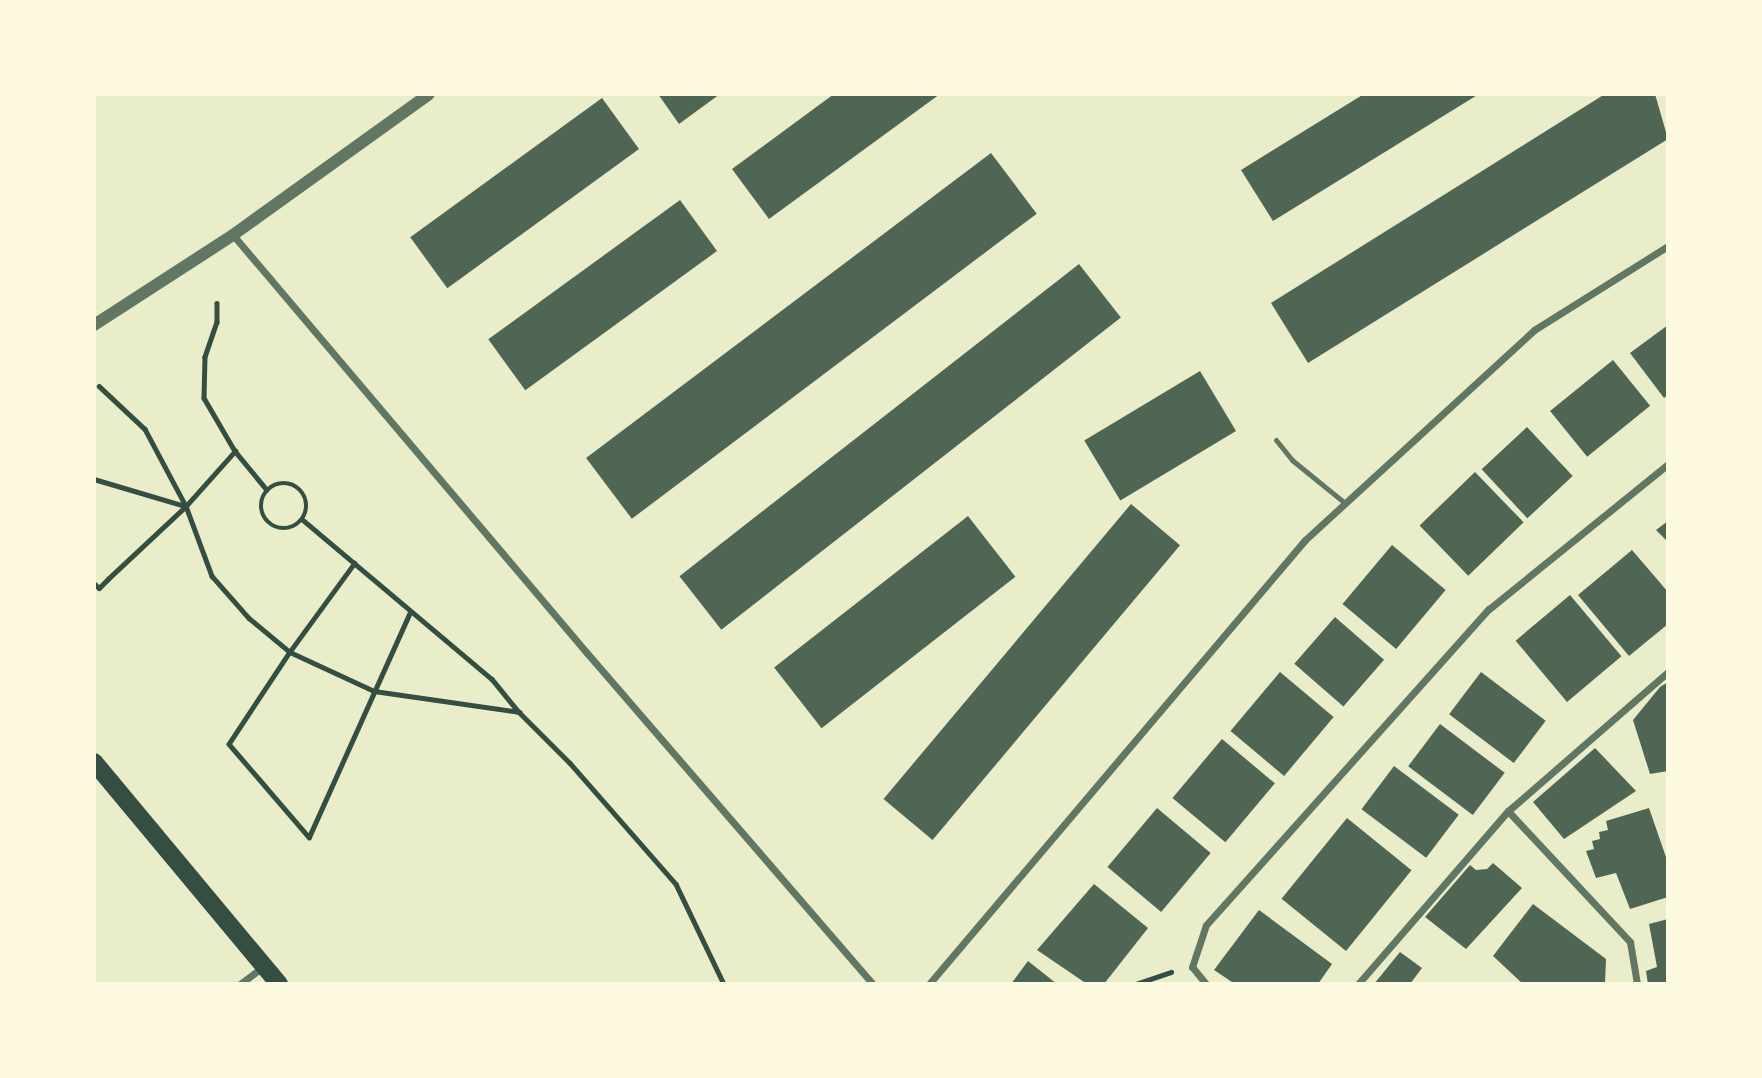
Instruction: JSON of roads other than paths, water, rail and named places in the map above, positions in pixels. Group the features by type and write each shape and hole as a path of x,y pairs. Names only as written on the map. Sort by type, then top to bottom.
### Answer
{"main road":[{"path":"94,762 279,984"}],"street":[{"path":"94,325 233,235 429,94"},
{"path":"233,235 587,653 873,984"},
{"path":"929,984 1305,540 1534,330 1668,246"},
{"path":"1206,984 1192,967 1206,925 1489,609 1668,464"},
{"path":"1358,984 1508,811 1668,672"},
{"path":"1508,811 1630,942 1637,984"},
{"path":"240,984 264,965"}],"lane":[{"path":"1276,440 1292,460 1345,503"}]}
